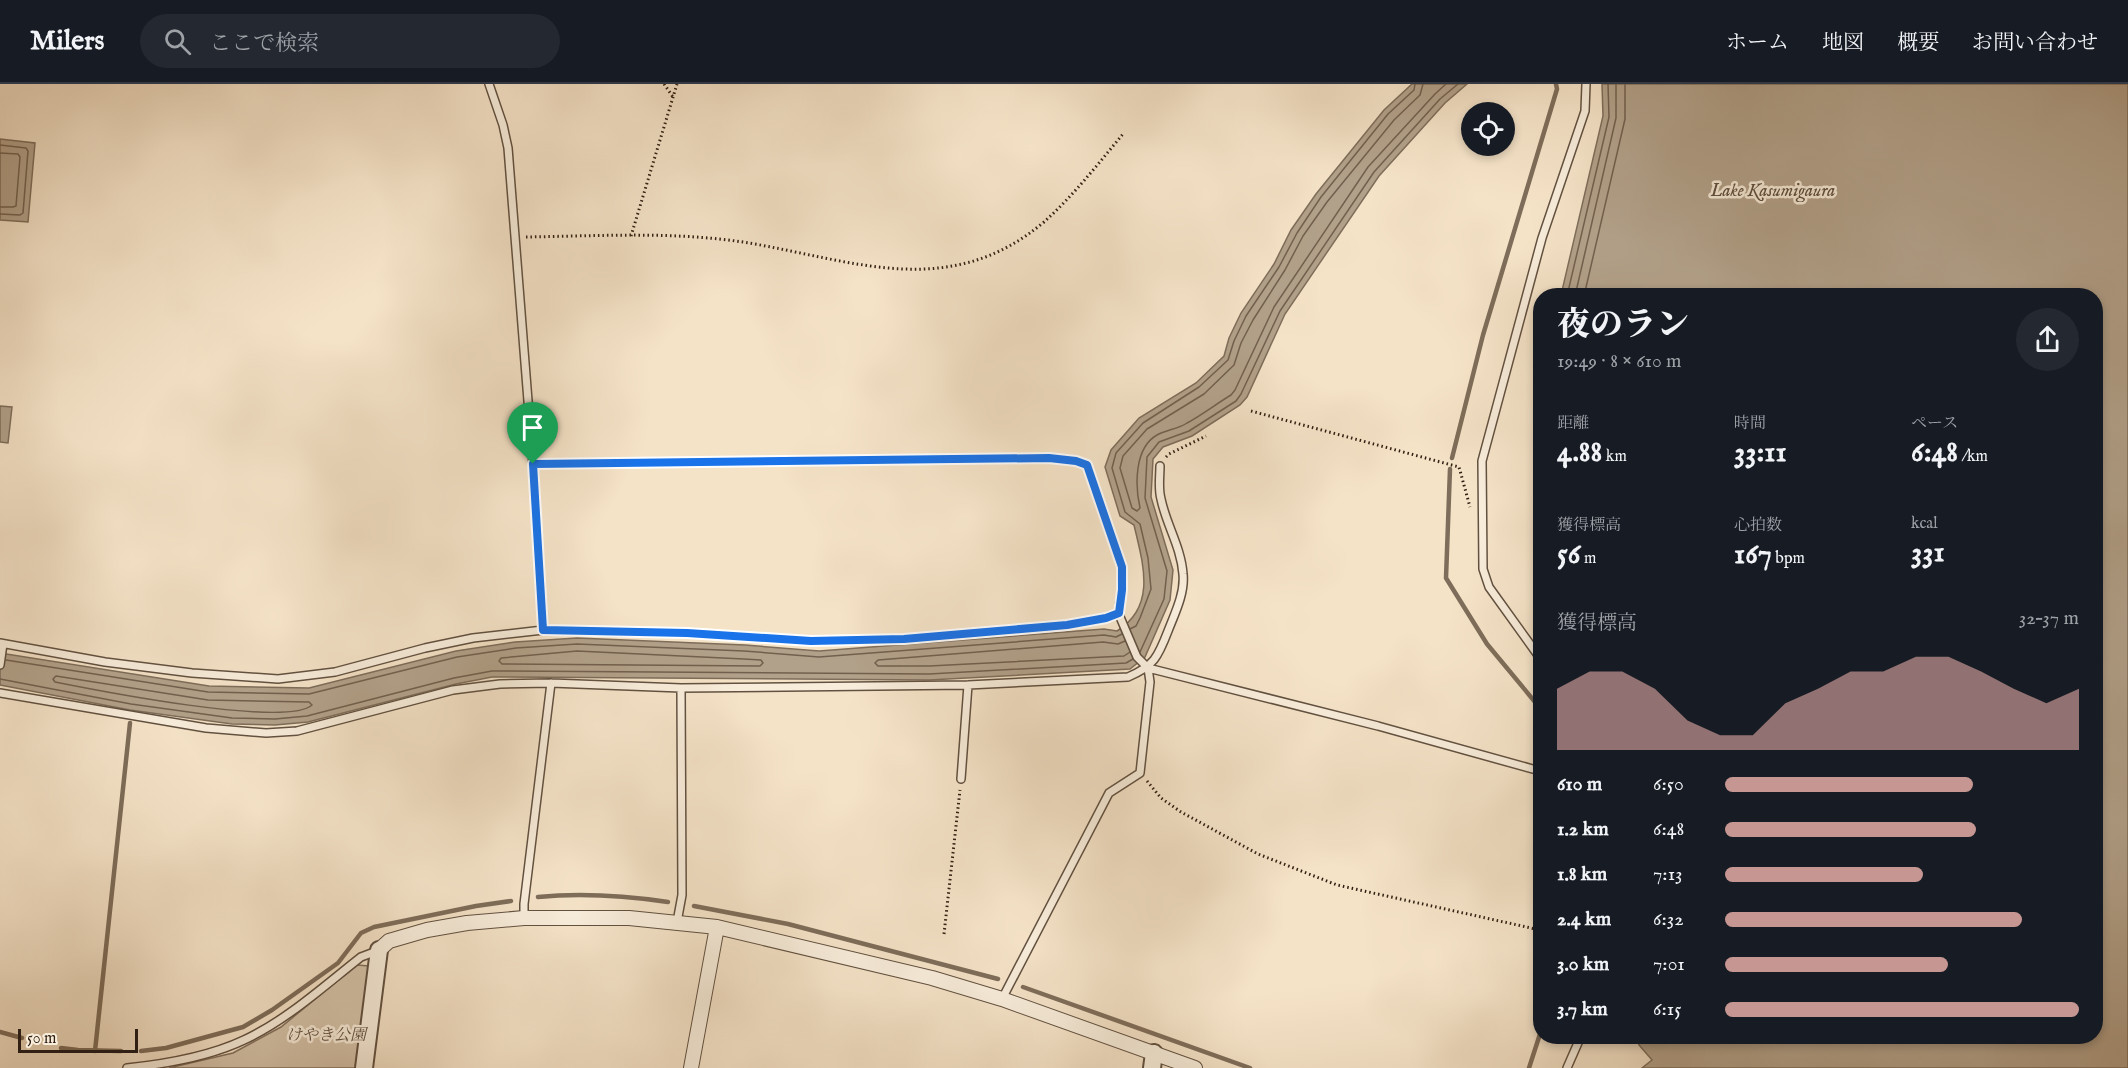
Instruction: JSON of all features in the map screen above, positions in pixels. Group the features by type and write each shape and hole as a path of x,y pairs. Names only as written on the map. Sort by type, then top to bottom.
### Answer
{"street":[{"path":"364,1068 379,950 389,941 427,930 467,923 524,918 629,918 717,927 932,978 1002,999 1153,1061 1195,1068"},
{"path":"691,1068 717,927"}],"lane":[{"path":"489,84 508,148 533,464 543,630"},
{"path":"1533,648 1489,587 1483,569 1482,461 1542,238 1585,111 1586,84"},
{"path":"1087,465 1122,567 1119,613 1137,657 1148,668 1378,726 1533,769"},
{"path":"0,693 206,728 266,733 297,731 469,688 500,684 551,682 681,688 968,685 1128,677 1148,668 1163,643 1180,597 1183,574 1161,499 1160,466"},
{"path":"0,665 2,646 181,672 278,679 335,672 424,648 473,638 543,630 687,633 811,641 904,639 1067,625 1106,618 1119,613"},
{"path":"1002,999 1109,794 1140,773 1150,682 1148,668"},
{"path":"524,918 551,682"},
{"path":"961,779 968,685"},
{"path":"677,922 682,895 681,688"},
{"path":"127,1068 216,1051 244,1040 278,1021 361,957 379,950"},
{"path":"1567,1068 1578,1044"}],"path":[{"path":"664,84 673,97"},
{"path":"631,236 677,84"},
{"path":"515,237 710,238 888,269 920,270 952,267 985,258 1042,223 1062,205 1123,134"},
{"path":"1251,411 1459,467 1472,511 1482,533"},
{"path":"1160,466 1169,454 1206,436"},
{"path":"533,464 1049,458 1076,461 1087,465"},
{"path":"1140,773 1161,798 1181,812 1257,854 1337,885 1533,928"},
{"path":"944,934 961,779"}],"green space":[{"name":"けやき公園","path":"357,965 369,966 356,1068 169,1068 233,1053 281,1027"}],"water":[{"path":"1412,84 1467,84 1445,103 1379,176 1285,314 1247,397 1240,405 1192,436 1163,447 1153,459 1151,497 1173,570 1170,600 1145,657 1130,669 929,680 492,677 308,722 275,725 232,724 130,710 0,685 0,653 209,686 309,688 456,651 515,642 577,638 745,645 819,651 1104,629 1117,631 1130,621 1138,609 1144,583 1141,554 1134,525 1120,516 1105,467 1111,450 1139,418 1196,383 1224,356 1229,338 1241,313 1274,264 1291,230 1316,194 1384,110"},
{"name":"Lake Kasumigaura","path":"1602,84 2128,84 2128,1068 1642,1068 1652,1060 1639,1044 2103,1044 2103,288 1563,288 1603,116"},
{"path":"0,139 35,143 28,222 0,220"},
{"path":"0,406 12,407 8,443 0,442"}],"waterway":[{"path":"1452,458 1483,335 1557,89 1556,84"},
{"path":"1450,469 1446,578 1487,644 1533,700"},
{"path":"95,1051 130,723"},
{"path":"538,897 603,896 668,902"},
{"path":"141,1051 166,1048 243,1027 272,1010 338,963 361,933 374,927 511,901"},
{"path":"694,906 788,924 998,979"},
{"path":"1023,987 1250,1068"},
{"path":"0,1032 22,1038"},
{"path":"1529,1068 1537,1044"},
{"path":"61,1048 121,1051"}],"route":[{"path":"1049,458 1076,461 1087,465 1122,567 1119,613 1106,618 1067,625 904,639 811,641 687,633 543,630 533,464 1049,458"}]}
